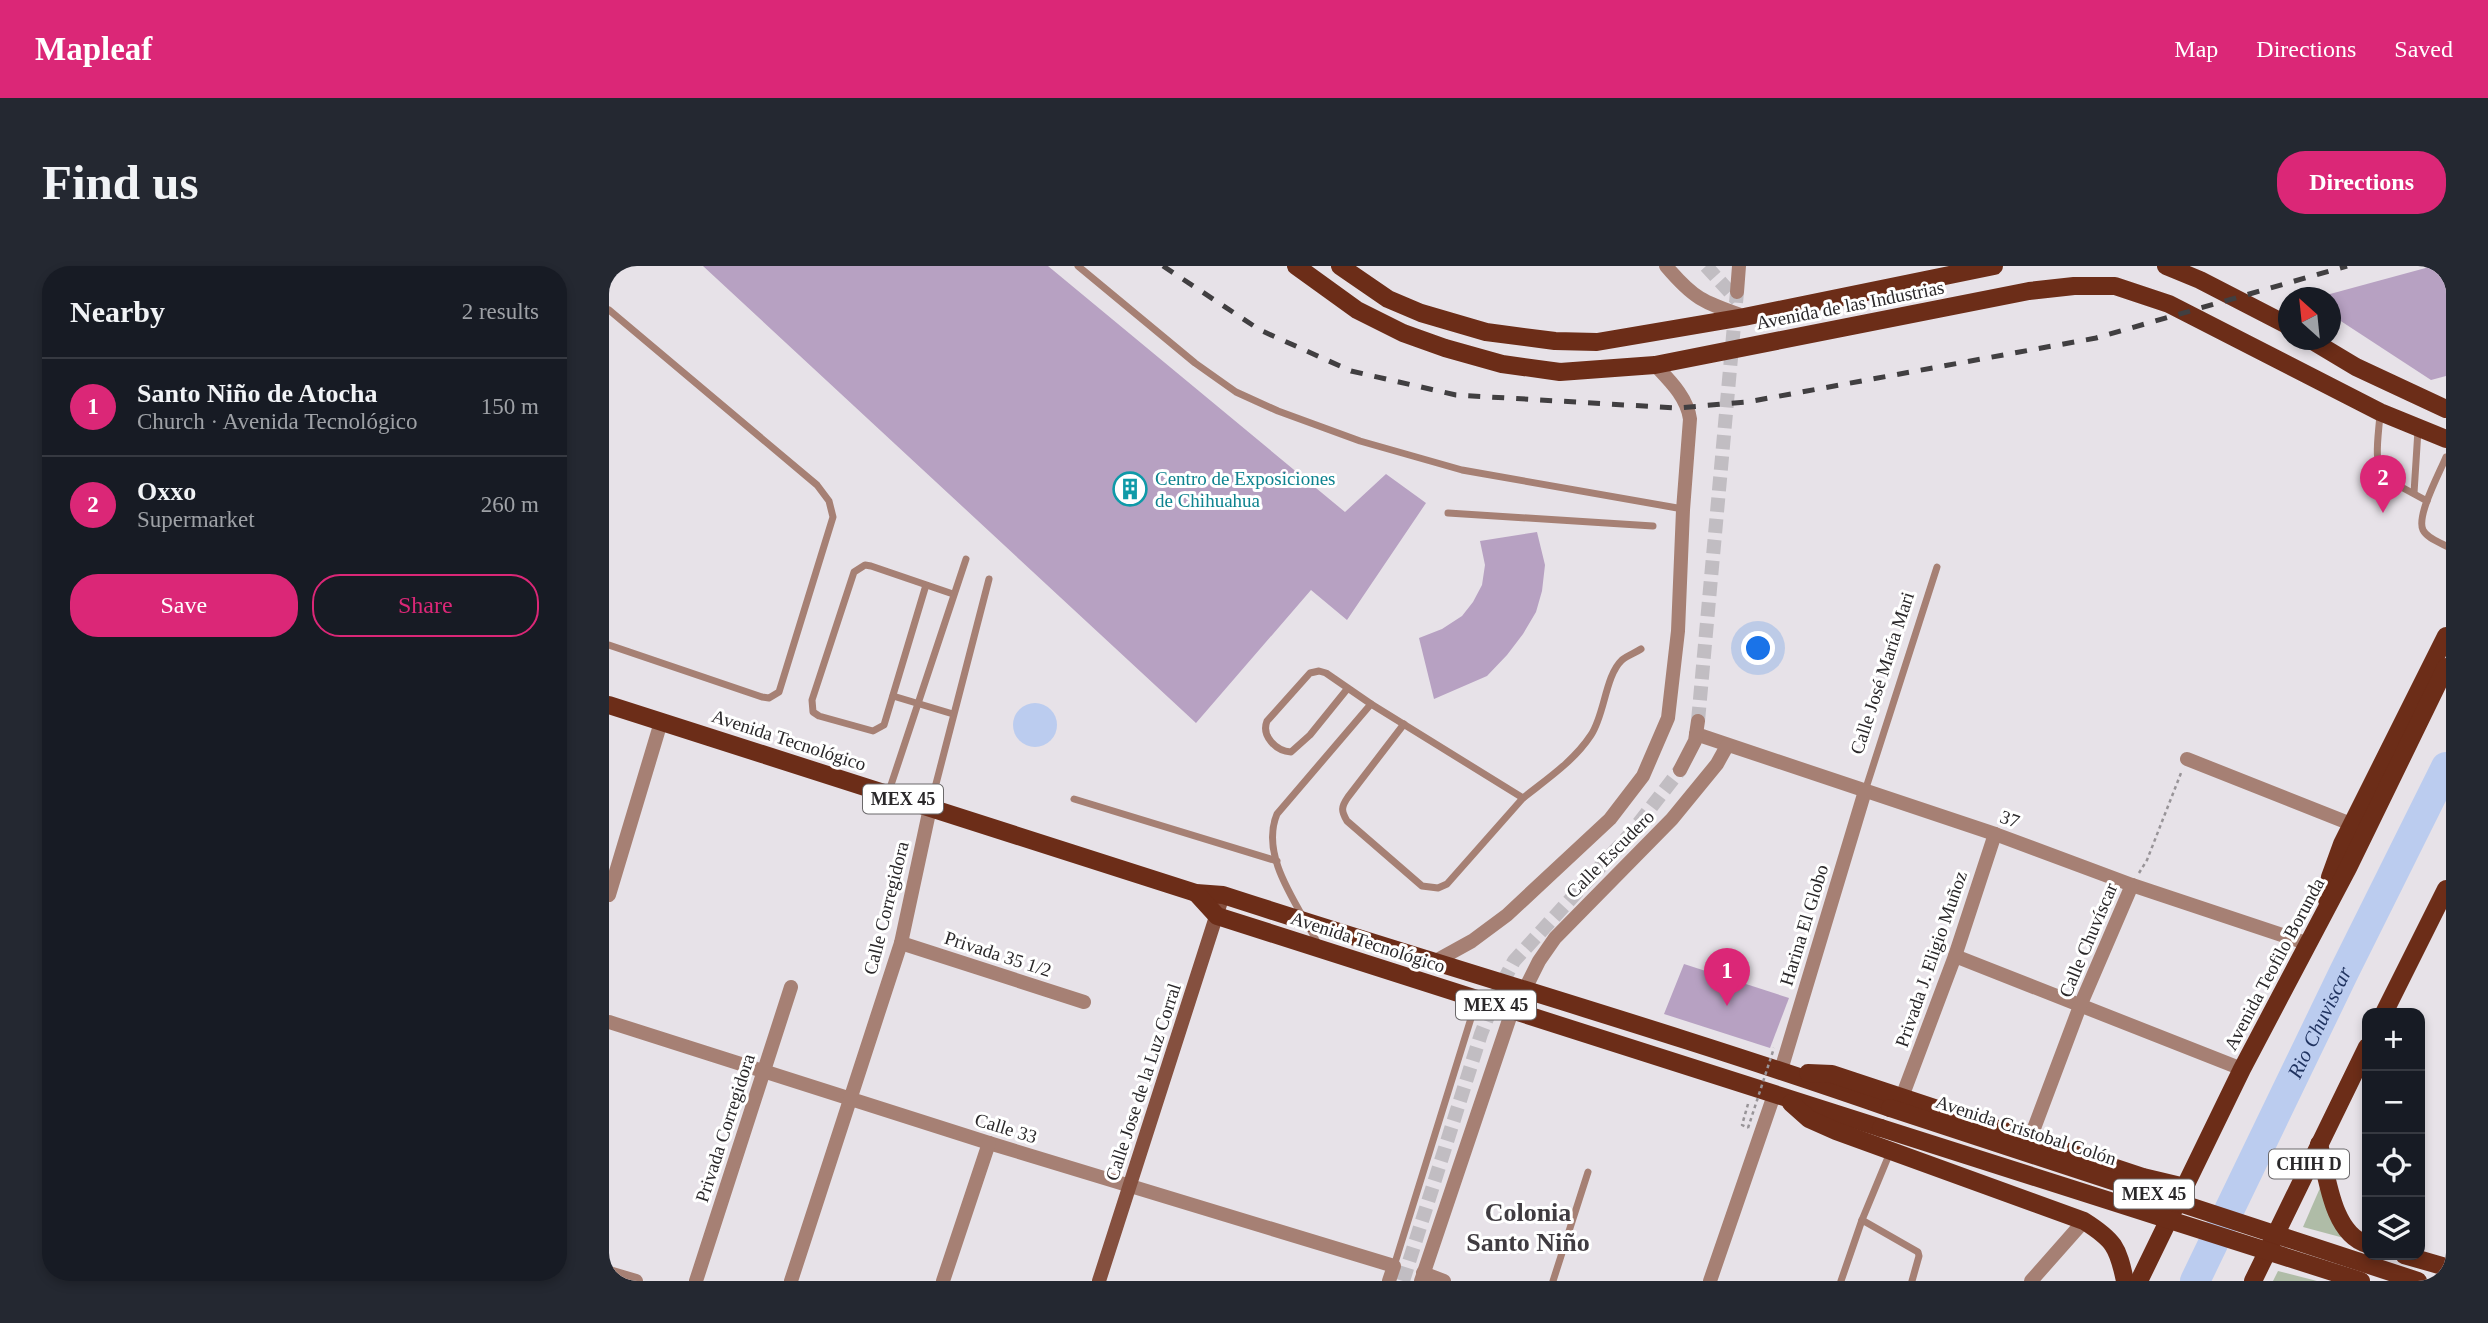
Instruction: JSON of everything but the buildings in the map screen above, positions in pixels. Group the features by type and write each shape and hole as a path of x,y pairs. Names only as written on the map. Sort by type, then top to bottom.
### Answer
{"main road":[{"name":"Avenida de las Industrias","path":"1296,266 1374,320 1445,348 1502,364 1560,372 1655,365 2029,291 2074,286 2115,286 2169,304 2380,412 2446,439"},
{"name":"Avenida de las Industrias","path":"1340,266 1388,299 1421,313 1486,332 1555,341 1597,342 1744,317 1994,266"},
{"path":"2166,266 2200,280 2278,321"},
{"path":"2328,350 2356,367 2446,409"},
{"path":"2327,909 2330,877 2351,824 2446,636"},
{"name":"Avenida Teofilo Borunda","path":"2139,1281 2242,1069 2348,868 2446,667"},
{"name":"Avenida Tecnológico","path":"609,705 1196,893 1223,895 1789,1073"},
{"path":"2386,1008 2446,889"},
{"name":"Avenida Tecnológico","path":"1196,893 1217,916 1780,1096"},
{"name":"Calle Jose de la Luz Corral","path":"1099,1281 1223,895"},
{"name":"CHIH D","path":"2253,1281 2362,1057"},
{"name":"Avenida Cristobal Colón","path":"1789,1073 1896,1102 2419,1281"},
{"path":"1780,1096 1818,1123 2084,1222 2098,1230 2119,1252 2125,1281"},
{"name":"MEX 45","path":"1780,1096 2361,1281"},
{"path":"1896,1102 2030,1139 2143,1177 2185,1187"},
{"path":"2319,1144 2343,1226 2357,1241 2362,1242"},
{"path":"2422,1260 2446,1267"}],"street":[{"path":"1666,266 1702,302 1744,317"},
{"path":"1737,292 1739,266"},
{"path":"1434,962 1472,941 1507,915 1610,819 1643,776 1668,718 1678,631 1690,419 1689,408 1682,396 1655,365"},
{"path":"609,895 661,722"},
{"name":"37","path":"1680,770 1697,728 1727,746 1995,834 2132,885 2309,944"},
{"name":"Calle Escudero","path":"1524,991 1539,961 1556,938 1672,819 1717,764 1727,746"},
{"path":"2187,758 2351,824"},
{"name":"Harina El Globo","path":"1789,1073 1865,791"},
{"name":"Calle Corregidora","path":"791,1281 901,943 930,808"},
{"name":"Privada J. Eligio Muñoz","path":"1896,1102 1955,956 1995,834"},
{"name":"Calle Chuvíscar","path":"2030,1139 2080,1006 2132,885"},
{"name":"Privada 35 1/2","path":"901,943 1084,1002"},
{"path":"1955,956 2242,1069"},
{"name":"Privada Corregidora","path":"696,1281 791,987"},
{"path":"1444,1281 1422,1277 1512,1010"},
{"name":"Calle 33","path":"609,1022 763,1073 1394,1266"},
{"path":"1710,1281 1780,1096"},
{"path":"943,1281 989,1143"},
{"path":"2031,1281 2084,1222"},
{"path":"1389,1281 1394,1266"},
{"path":"609,1273 636,1281"}],"lane":[{"path":"1078,266 1195,363 1236,392 1278,411 1360,441 1462,470 1683,510"},
{"path":"609,310 817,485 829,501 833,517 779,692 769,698 609,645"},
{"path":"2380,412 2378,457 2383,477 2427,501"},
{"path":"2414,492 2418,428"},
{"path":"2446,457 2427,501 2421,523 2430,537 2446,546"},
{"path":"1448,513 1653,526"},
{"path":"888,794 966,559"},
{"path":"926,585 884,725 873,731 818,716 811,707 854,572 860,567 870,566 953,594"},
{"name":"Calle José María Mari","path":"1865,791 1937,567"},
{"name":"Calle Corregidora","path":"930,808 989,579"},
{"path":"1404,724 1342,806 1343,814 1347,821 1422,886 1438,888 1447,884 1523,798 1554,774 1584,745 1598,723 1617,666 1626,657 1641,649"},
{"path":"1348,688 1296,750 1285,752 1265,734 1267,721 1310,673 1319,671 1326,673 1523,798"},
{"path":"893,696 953,714"},
{"path":"1320,948 1276,861 1272,832 1277,814 1371,704"},
{"path":"1074,799 1276,861"},
{"path":"1394,1266 1477,999"},
{"path":"1841,1281 1861,1220 1891,1150"},
{"path":"1553,1281 1587,1172"},
{"path":"1861,1220 1918,1252 1912,1281"}],"path":[{"name":"Calle Chuvíscar","path":"2132,885 2147,860 2187,758"},
{"path":"1752,1088 1742,1125 1748,1128 1774,1048"}],"green space":[{"path":"2330,1165 2344,1238 2303,1227"},
{"path":"2278,1271 2317,1281 2273,1281"}],"water":[{"path":"1035,703 1050,710 1057,725 1050,740 1035,747 1020,740 1013,725 1020,710"}],"waterway":[{"name":"Rio Chuviscar","path":"2195,1281 2446,767"}],"tunnel":[{"path":"1706,266 1737,300"},
{"path":"1698,721 1737,292"},
{"path":"1403,1281 1481,1034 1497,993 1514,961 1632,832 1680,770"}],"railway":[{"path":"1163,266 1260,330 1351,371 1456,395 1677,408 1747,402 2096,338 2347,266"}],"place":[{"name":"Centro de Exposiciones de Chihuahua","path":"1130,489"},
{"name":"Oxxo","path":"2383,513"},
{"name":"Santo Niño de Atocha","path":"1727,1006"}],"district":[{"name":"Colonia Santo Niño","path":"1528,1227"}]}
